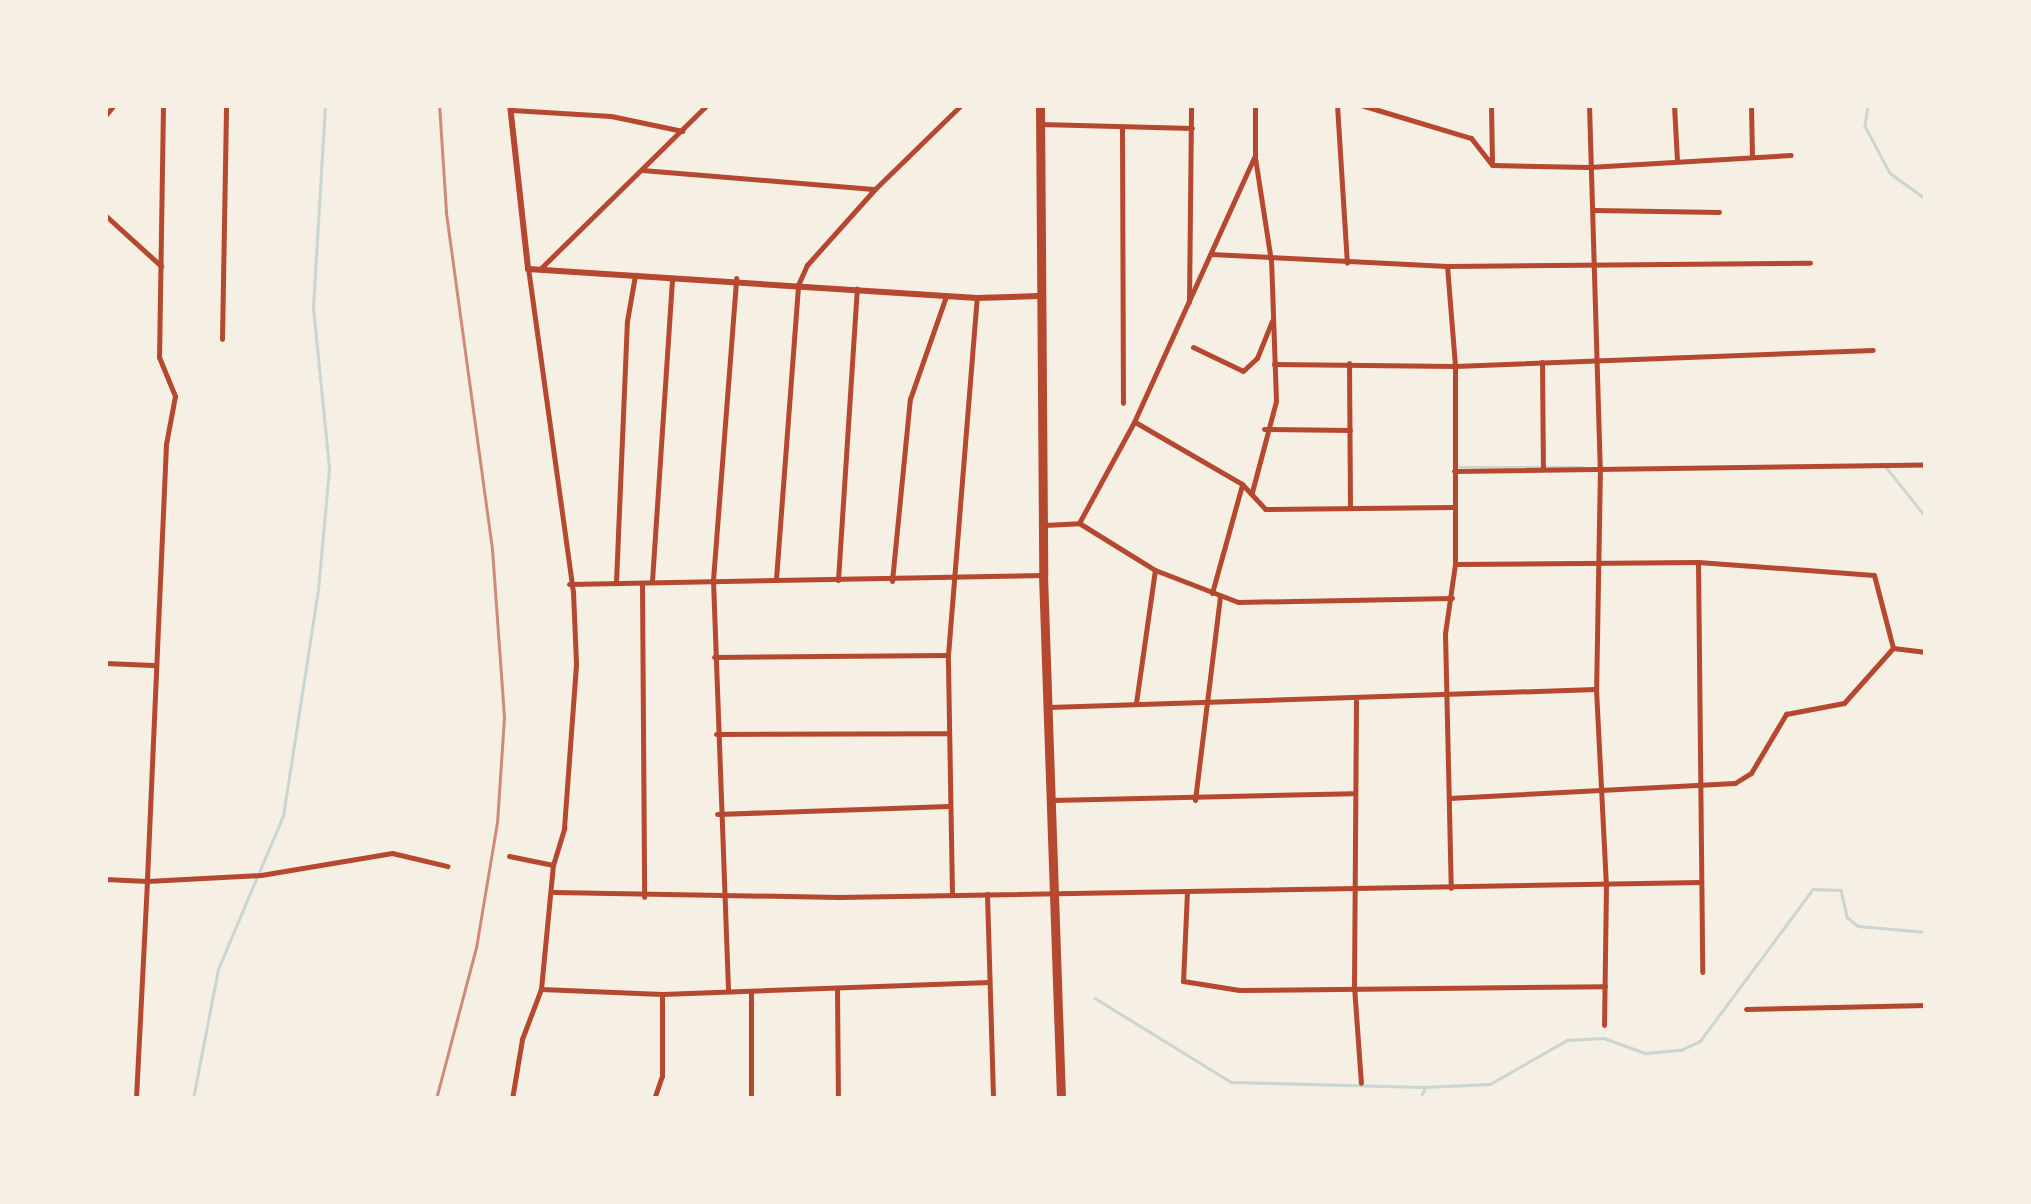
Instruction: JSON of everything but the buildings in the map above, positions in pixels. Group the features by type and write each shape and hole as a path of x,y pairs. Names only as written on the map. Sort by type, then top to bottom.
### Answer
{"main road":[{"path":"1040,105 1043,575 1061,1099"}],"street":[{"path":"105,116 114,105"},
{"path":"136,1099 153,665 166,444 175,396 159,357 164,105"},
{"path":"222,339 226,105"},
{"path":"522,110 532,105"},
{"path":"538,271 708,105"},
{"path":"776,580 798,286 807,265 875,189 959,105"},
{"path":"1188,304 1192,105"},
{"path":"1252,492 1264,429 1276,400 1271,261 1255,156 1254,105"},
{"path":"1337,105 1348,263"},
{"path":"1361,105 1471,138 1492,165"},
{"path":"1491,105 1492,165"},
{"path":"1588,105 1589,167 1595,210 1600,468 1596,689 1598,793 1606,885 1604,1025"},
{"path":"1674,105 1677,161"},
{"path":"1751,105 1752,157"},
{"path":"512,1099 522,1038 541,989 554,892 553,865 572,739 569,584 510,108 610,116 682,131"},
{"path":"1040,124 1192,128"},
{"path":"1122,127 1122,403"},
{"path":"1492,165 1589,167 1792,155"},
{"path":"1079,522 1134,422 1255,156"},
{"path":"642,170 875,189"},
{"path":"1595,210 1719,212"},
{"path":"105,216 161,266"},
{"path":"1211,254 1271,261 1447,266 1810,263"},
{"path":"1447,266 1455,366 1455,564 1444,633 1451,888"},
{"path":"528,269 736,278 977,298 1039,296"},
{"path":"616,582 627,321 635,274"},
{"path":"652,581 672,276"},
{"path":"728,988 717,814 713,580 736,278"},
{"path":"838,580 857,289"},
{"path":"892,580 910,399 946,296"},
{"path":"952,894 948,655 977,298"},
{"path":"1193,346 1243,370 1257,358 1273,320"},
{"path":"1274,364 1455,366 1873,350"},
{"path":"1542,361 1543,469"},
{"path":"1349,363 1350,507"},
{"path":"1134,422 1242,484 1265,509 1454,507"},
{"path":"1264,429 1350,430"},
{"path":"1454,471 1926,464"},
{"path":"1195,800 1216,594 1242,484"},
{"path":"1044,525 1079,522 1155,570 1238,602 1452,598"},
{"path":"1698,562 1702,972"},
{"path":"1455,564 1698,562 1874,575 1893,648"},
{"path":"1136,703 1155,570"},
{"path":"569,584 1043,575"},
{"path":"642,584 644,897"},
{"path":"1893,648 1926,652"},
{"path":"1449,798 1734,783 1751,773 1771,729 1786,714 1844,703 1893,648"},
{"path":"714,657 948,655"},
{"path":"105,663 153,665"},
{"path":"1049,707 1356,701 1596,689"},
{"path":"1356,701 1352,793 1354,986 1361,1082"},
{"path":"716,734 949,733"},
{"path":"1052,800 1195,800 1352,793"},
{"path":"717,814 949,806"},
{"path":"105,879 260,875 392,853 447,866"},
{"path":"510,856 553,865"},
{"path":"554,892 722,897 1702,882"},
{"path":"1188,891 1182,981 1239,990 1606,986"},
{"path":"987,894 993,1099"},
{"path":"541,989 662,994 728,988 750,992 989,982"},
{"path":"837,990 838,1099"},
{"path":"750,992 751,1099"},
{"path":"654,1099 662,1076 662,994"},
{"path":"1746,1009 1926,1005"}],"waterway":[{"path":"193,1099 218,969 283,816 318,590 329,468 313,307 325,105"},
{"path":"1868,105 1865,126 1890,173 1926,199"},
{"path":"1459,467 1583,467"},
{"path":"1886,467 1926,517"},
{"path":"1420,1099 1425,1087 1490,1084 1567,1040 1604,1038 1645,1053 1681,1050 1700,1041 1813,889 1841,890 1847,917 1858,926 1926,932"},
{"path":"1095,998 1231,1082 1423,1087"}],"railway":[{"path":"436,1099 476,948 497,823 504,717 492,549 446,212 439,105"}]}
